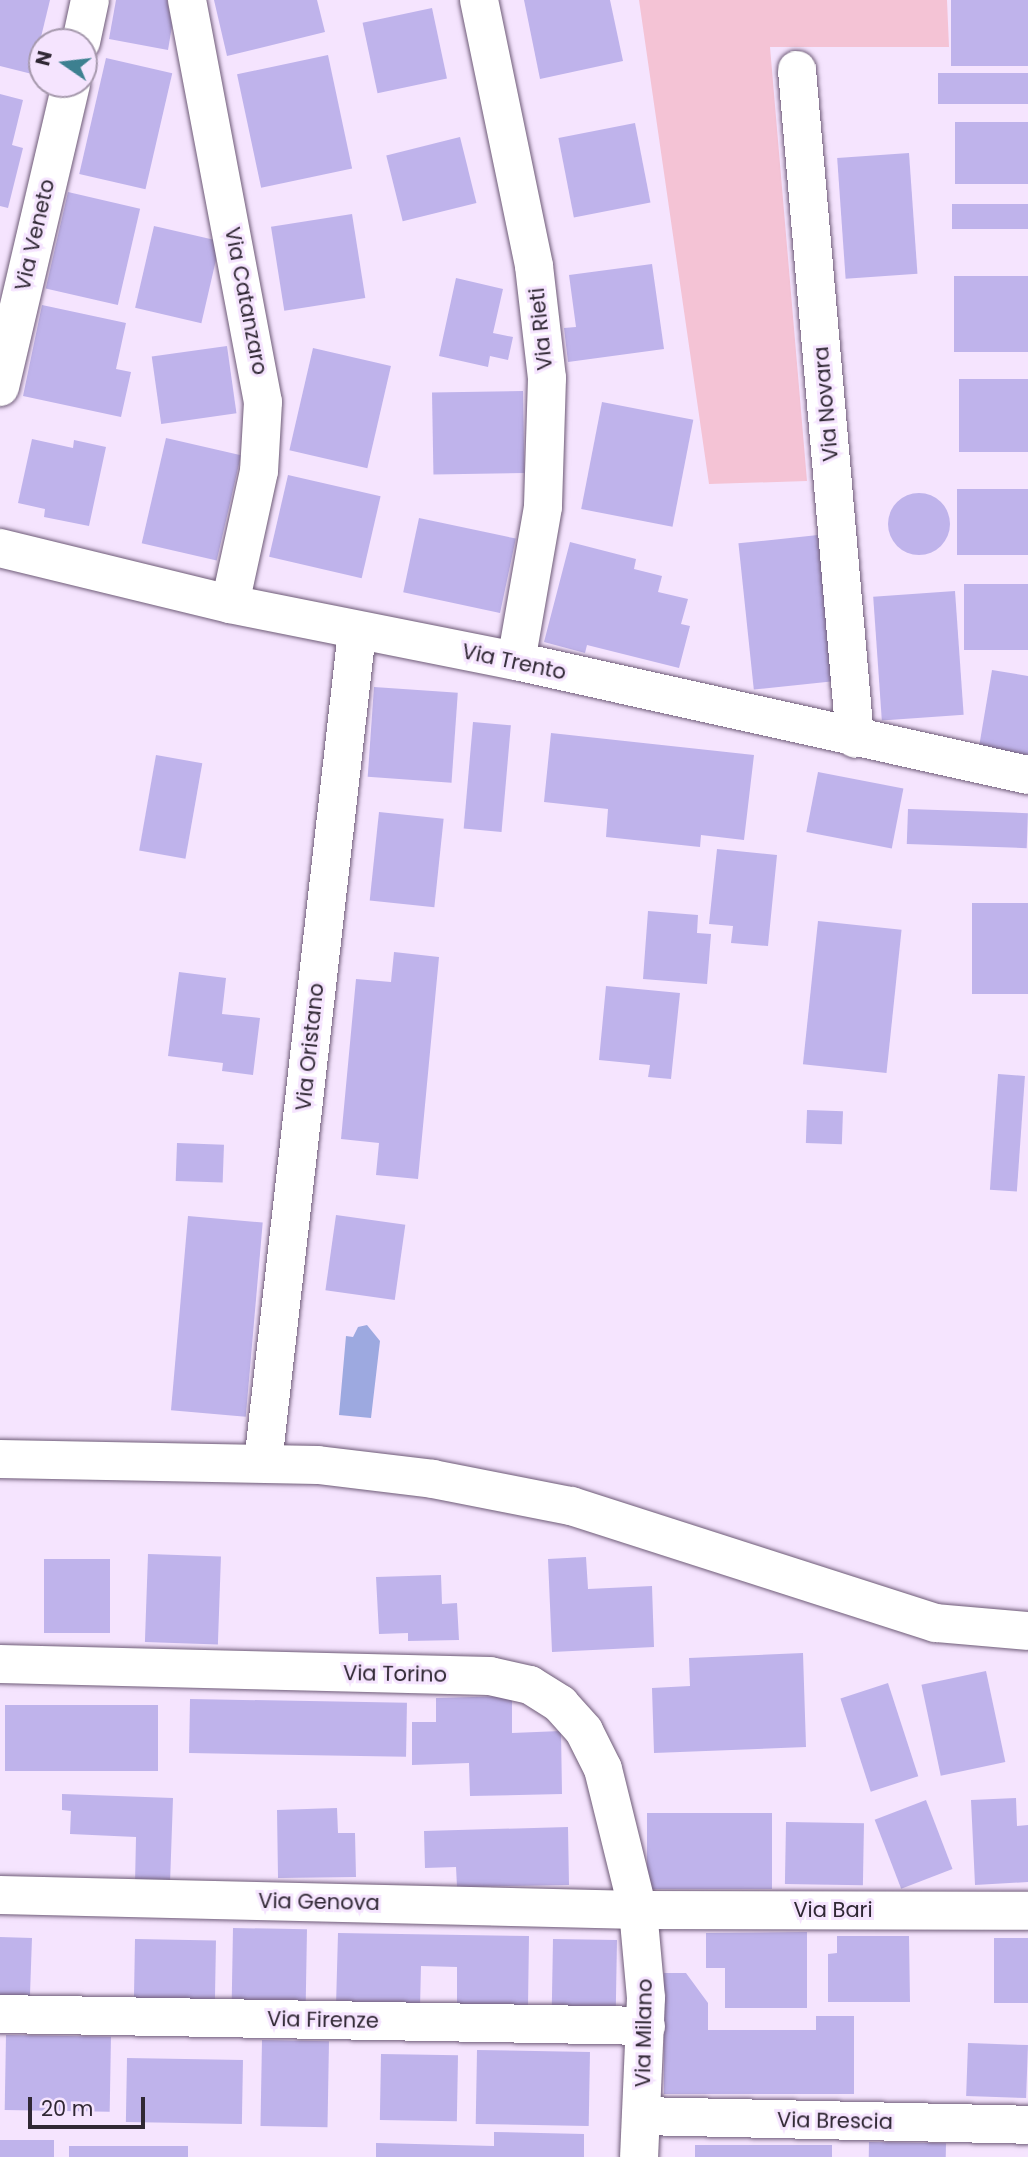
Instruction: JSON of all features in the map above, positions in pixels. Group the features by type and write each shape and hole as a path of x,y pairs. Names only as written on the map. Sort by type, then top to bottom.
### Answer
{"street":[{"path":"84,28 90,0"},
{"name":"Via Catanzaro","path":"187,0 263,402 259,471 230,604"},
{"name":"Via Rieti","path":"479,0 534,266 547,378 543,507 516,661"},
{"name":"Via Novara","path":"797,71 855,738"},
{"name":"Via Veneto","path":"0,387 68,98"},
{"name":"Via Trento","path":"0,548 230,604 516,661 1028,775"},
{"name":"Via Oristano","path":"263,1463 357,631"},
{"path":"0,1459 263,1463 374,1470 533,1498 640,1527 922,1619 985,1630 1028,1631"},
{"name":"Via Torino","path":"0,1664 490,1676 530,1685 573,1716 594,1749 615,1807 638,1910"},
{"name":"Via Genova","path":"0,1895 638,1910"},
{"name":"Via Bari","path":"638,1910 1028,1911"},
{"name":"Via Milano","path":"638,1910 646,2026 639,2157"},
{"name":"Via Firenze","path":"0,2014 646,2026"},
{"name":"Via Brescia","path":"641,2116 1028,2125"}],"shaded area":[{"path":"639,0 947,0 949,47 770,47 807,481 709,484"}],"water":[{"path":"367,1325 380,1341 371,1418 339,1415 346,1336 353,1337 358,1327"}],"building":[{"path":"0,0 50,0 43,28 28,28 28,73 0,66"},
{"path":"116,0 167,0 172,26 168,50 109,39"},
{"path":"214,0 317,0 325,32 227,56"},
{"path":"524,0 610,0 623,61 540,79"},
{"path":"951,0 1028,0 1028,66 951,66"},
{"path":"432,8 447,78 378,93 363,23"},
{"path":"328,55 352,168 261,188 237,74"},
{"path":"106,58 172,73 145,189 79,174"},
{"path":"938,73 1028,73 1028,104 938,104"},
{"path":"0,94 23,100 12,145 23,148 8,208 0,206"},
{"path":"955,122 1028,122 1028,184 955,184"},
{"path":"635,123 650,203 574,217 558,138"},
{"path":"460,137 476,203 403,221 386,155"},
{"path":"909,153 917,274 846,279 837,158"},
{"path":"68,192 140,209 118,305 46,288"},
{"path":"952,204 1028,204 1028,229 952,229"},
{"path":"352,214 365,298 284,311 271,227"},
{"path":"154,226 220,241 201,323 135,308"},
{"path":"652,264 664,349 568,362 564,328 576,327 569,275"},
{"path":"954,276 1028,276 1028,352 954,352"},
{"path":"456,278 503,289 493,333 513,337 508,360 490,356 488,367 439,356"},
{"path":"42,305 126,323 116,369 131,372 121,417 23,396"},
{"path":"227,346 236,413 161,424 152,357"},
{"path":"313,348 391,366 367,468 289,450"},
{"path":"959,379 1028,379 1028,452 959,452"},
{"path":"523,391 524,473 433,475 432,393"},
{"path":"602,402 693,420 672,527 581,509"},
{"path":"166,438 241,455 217,561 142,543"},
{"path":"32,439 73,448 74,440 106,447 89,526 44,517 45,509 18,503"},
{"path":"288,475 381,496 362,578 269,557"},
{"path":"957,489 1028,489 1028,555 957,555"},
{"path":"919,493 941,502 950,524 941,546 919,555 897,546 888,524 897,502"},
{"path":"419,518 516,539 500,613 403,592"},
{"path":"818,535 833,681 754,690 738,543"},
{"path":"570,542 636,559 634,569 662,576 658,592 688,599 681,624 690,626 679,668 587,645 585,653 544,642"},
{"path":"964,584 1028,584 1028,650 964,650"},
{"path":"955,591 964,715 882,720 873,597"},
{"path":"992,670 1028,676 1028,755 979,747"},
{"path":"374,687 458,693 452,783 368,777"},
{"path":"473,722 511,725 502,832 464,829"},
{"path":"551,733 754,755 744,840 701,835 700,847 606,837 608,809 544,802"},
{"path":"156,755 202,763 185,859 139,851"},
{"path":"818,772 903,789 892,848 806,832"},
{"path":"908,809 1028,813 1027,848 907,844"},
{"path":"379,812 444,819 434,907 370,901"},
{"path":"717,849 777,855 768,946 731,943 733,926 709,924"},
{"path":"972,903 1028,903 1028,994 972,994"},
{"path":"648,911 698,915 697,933 711,934 707,984 643,979"},
{"path":"818,921 902,930 886,1073 803,1064"},
{"path":"394,952 439,957 418,1179 376,1175 379,1143 341,1139 356,979 391,982"},
{"path":"179,972 226,978 222,1014 260,1018 253,1075 222,1071 223,1063 168,1056"},
{"path":"606,986 680,993 671,1079 648,1077 650,1065 599,1060"},
{"path":"998,1074 1025,1076 1017,1192 990,1190"},
{"path":"807,1110 843,1111 842,1144 806,1143"},
{"path":"177,1143 224,1145 223,1183 176,1181"},
{"path":"336,1215 405,1225 395,1300 325,1290"},
{"path":"188,1216 263,1223 246,1417 171,1410"},
{"path":"148,1554 221,1557 218,1644 145,1642"},
{"path":"586,1557 588,1589 652,1586 654,1647 552,1652 548,1559"},
{"path":"44,1559 110,1559 110,1633 44,1633"},
{"path":"441,1575 442,1604 457,1603 459,1640 408,1641 408,1633 379,1634 376,1577"},
{"path":"803,1653 806,1747 654,1753 652,1688 690,1686 689,1658"},
{"path":"986,1671 1005,1762 941,1776 921,1685"},
{"path":"888,1683 918,1776 871,1792 840,1698"},
{"path":"512,1696 512,1733 561,1731 562,1794 470,1796 469,1763 412,1765 412,1722 436,1722 436,1698"},
{"path":"190,1699 407,1703 406,1757 189,1753"},
{"path":"5,1705 158,1705 158,1771 5,1771"},
{"path":"62,1794 173,1798 170,1884 135,1883 136,1837 70,1834 71,1811 62,1810"},
{"path":"1016,1798 1017,1826 1028,1825 1028,1882 975,1885 971,1800"},
{"path":"926,1800 953,1869 901,1889 875,1820"},
{"path":"337,1808 338,1833 355,1833 356,1877 278,1878 277,1810"},
{"path":"647,1813 772,1813 772,1889 647,1889"},
{"path":"786,1822 864,1823 863,1885 785,1884"},
{"path":"568,1827 569,1885 457,1887 456,1867 425,1868 424,1831"},
{"path":"233,1928 307,1929 306,2006 232,2005"},
{"path":"807,1932 807,2008 725,2008 725,1968 706,1968 706,1933"},
{"path":"338,1933 529,1936 528,2006 457,2005 457,1967 421,1966 420,2008 336,2006"},
{"path":"837,1936 909,1936 910,2002 828,2002 828,1954 837,1953"},
{"path":"0,1937 32,1938 30,1996 0,1995"},
{"path":"994,1938 1028,1938 1028,2003 994,2003"},
{"path":"135,1939 216,1940 215,2003 134,2002"},
{"path":"553,1939 617,1940 616,2009 552,2008"},
{"path":"664,1973 686,1973 708,2003 708,2030 816,2030 816,2016 854,2016 854,2094 664,2094"},
{"path":"6,2035 111,2037 110,2112 5,2110"},
{"path":"262,2040 329,2041 327,2127 260,2126"},
{"path":"968,2043 1028,2045 1026,2098 966,2096"},
{"path":"477,2050 590,2052 589,2126 476,2124"},
{"path":"381,2054 458,2055 457,2121 380,2120"},
{"path":"127,2058 243,2060 242,2124 126,2122"},
{"path":"494,2132 584,2134 584,2157 376,2157 376,2143 494,2146"},
{"path":"0,2140 54,2140 54,2157 0,2157"},
{"path":"869,2142 946,2143 946,2157 869,2157"},
{"path":"695,2145 832,2145 832,2157 695,2157"},
{"path":"69,2146 188,2146 188,2157 69,2157"}]}
